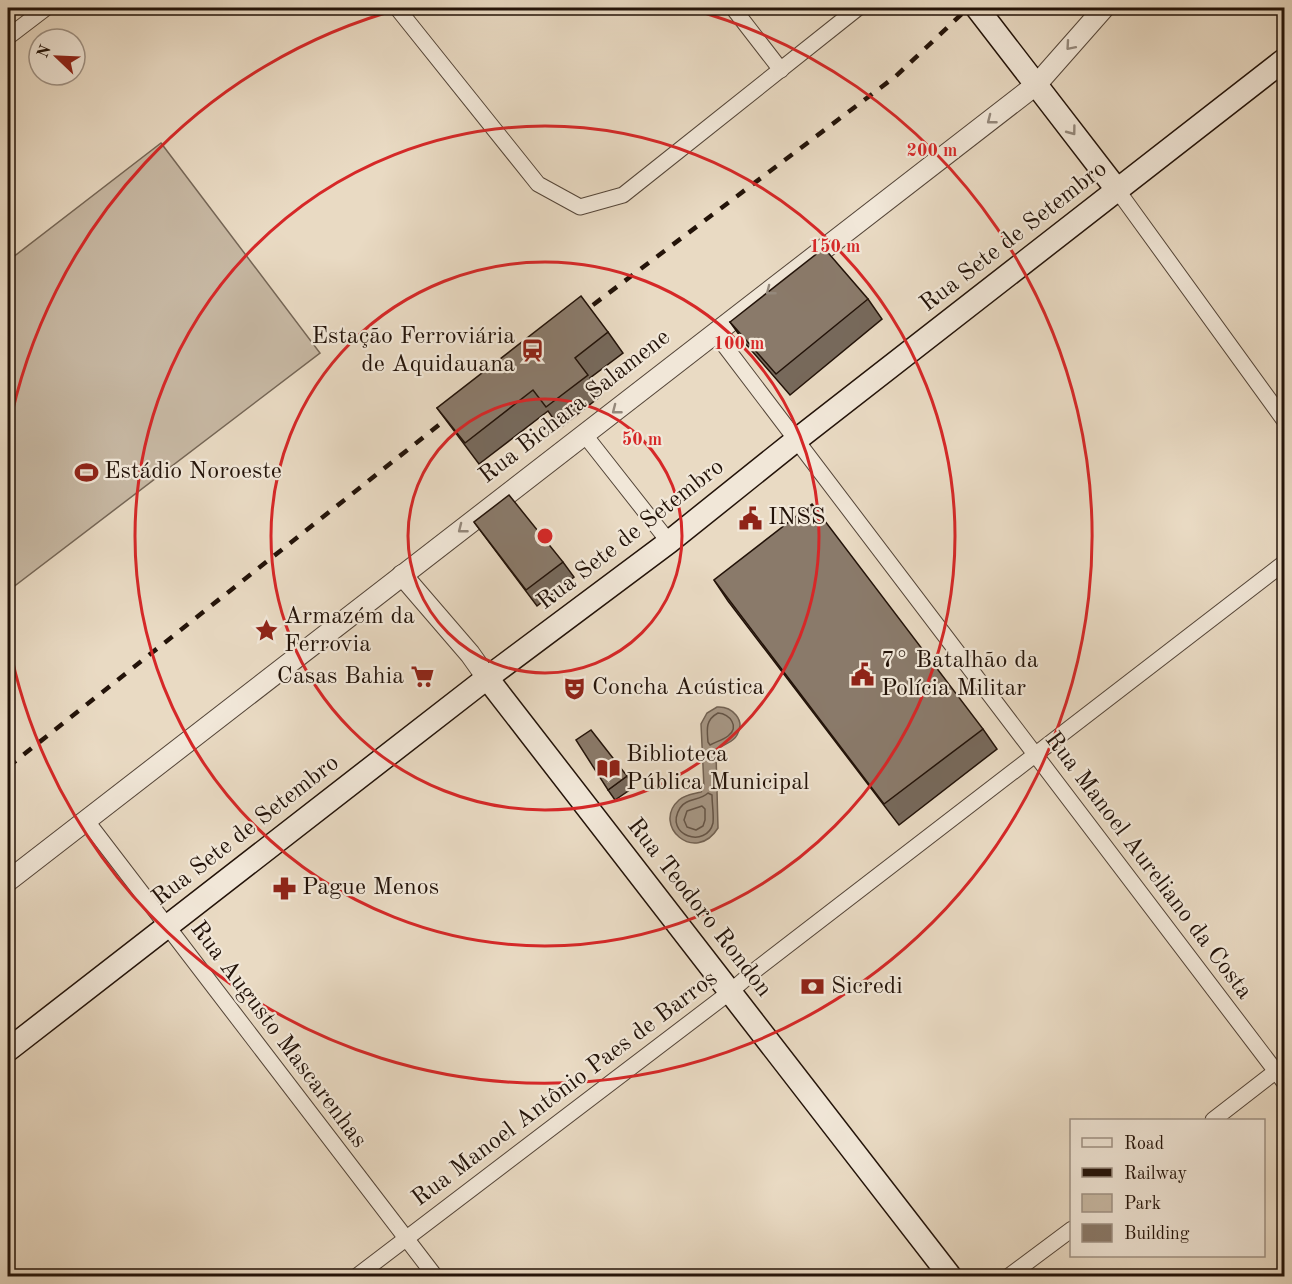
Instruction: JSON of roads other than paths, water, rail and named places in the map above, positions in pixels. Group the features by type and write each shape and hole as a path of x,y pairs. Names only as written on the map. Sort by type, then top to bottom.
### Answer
{"main road":[{"path":"977,8 1118,191"},
{"name":"Rua Sete de Setembro","path":"8,1050 487,678 669,542 1284,60"},
{"name":"Rua Teodoro Rondon","path":"487,678 950,1276"}],"street":[{"path":"8,36 46,8"},
{"path":"397,8 538,184 580,207 623,195 858,8"},
{"path":"733,8 781,70"},
{"name":"Rua Bichara Salamene","path":"8,881 1037,84 1104,8"},
{"path":"1118,191 1284,420"},
{"name":"Rua Manoel Aureliano da Costa","path":"715,333 1035,755 1282,1073"},
{"path":"584,434 669,542"},
{"name":"Rua Manoel Antônio Paes de Barros","path":"357,1276 730,992 1284,563"},
{"name":"Rua Teodoro Rondon","path":"402,575 470,654 487,678"},
{"name":"Rua Augusto Mascarenhas","path":"86,820 435,1276"},
{"path":"1214,1119 1282,1073"},
{"path":"1009,1276 1070,1230"}],"water":[{"path":"717,707 732,711 740,724 735,738 720,747 716,753 718,828 709,838 698,843 688,842 673,830 670,820 672,810 679,800 701,792 704,787 701,724 707,713"}],"railway":[{"path":"577,317 896,76 968,8"},
{"path":"8,767 459,409"}],"place":[{"name":"Estação Ferroviária de Aquidauana","path":"533,351"},
{"name":"Estádio Noroeste","path":"86,472"},
{"name":"INSS","path":"750,518"},
{"name":"Armazém da Ferrovia","path":"266,631"},
{"name":"7° Batalhão da Polícia Militar","path":"863,675"},
{"name":"Casas Bahia","path":"422,677"},
{"name":"Concha Acústica","path":"574,688"},
{"name":"Biblioteca Pública Municipal","path":"608,769"},
{"name":"Pague Menos","path":"284,888"},
{"name":"Sicredi","path":"813,987"}]}
